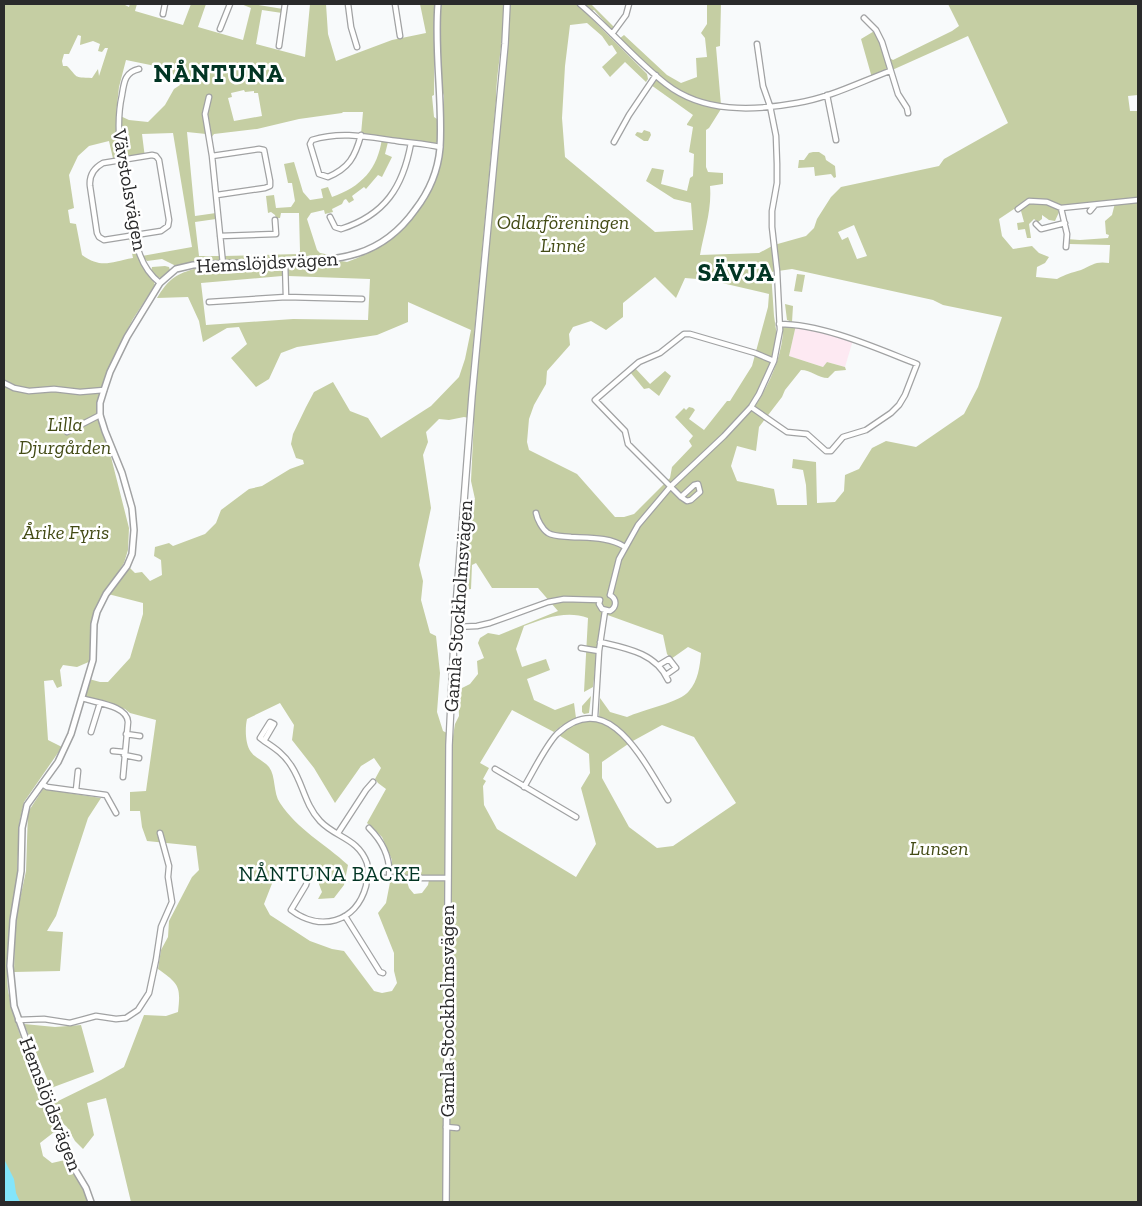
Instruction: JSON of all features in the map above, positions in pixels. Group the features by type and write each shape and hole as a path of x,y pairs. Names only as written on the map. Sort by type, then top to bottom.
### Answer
{"main road":[{"name":"Gamla Stockholmsvägen","path":"446,1202 449,745 455,626 472,396 505,44 506,4"}],"street":[{"path":"163,14 165,4"},
{"path":"220,29 230,4"},
{"path":"279,46 285,4"},
{"path":"348,4 351,27 358,47"},
{"path":"395,4 400,36"},
{"name":"Hemslöjdsvägen","path":"91,1202 86,1188 68,1158 18,1020 10,979 13,920 21,871 24,815 32,797 58,762 65,749 93,660 94,624 97,612 106,594 130,560 134,541 132,514 126,487 100,415 100,402 110,372 127,337 160,283 176,269 193,265 322,261 347,257 373,247 385,240 404,224 421,202 435,171 440,147 436,30 438,4"},
{"path":"580,4 676,92 698,102 711,105 728,108 798,103 826,95 890,71"},
{"path":"612,34 626,14 629,4"},
{"path":"864,18 876,30 882,42 898,94 908,113"},
{"path":"610,595 619,559 638,525 671,486 724,436 751,407 774,361 780,330 772,227 772,211 777,183 776,136 770,106 763,86 757,44"},
{"name":"Vävstolsvägen","path":"139,69 132,70 124,84 118,112 118,136 135,235 143,263 160,283"},
{"path":"614,142 628,116 656,75"},
{"path":"826,95 836,140"},
{"path":"209,97 205,114 217,194 223,264"},
{"path":"361,135 352,159 343,170 328,177 323,177 319,174 310,146 312,140 329,135 361,135 440,147"},
{"path":"330,217 335,227 341,229 360,221 376,211 391,196 402,178 412,143"},
{"path":"212,156 259,149 264,150 270,181 270,186 265,188 217,194"},
{"path":"152,155 156,156 159,160 169,223 164,230 135,235 104,240 99,237 89,180 97,166 102,163 152,155"},
{"path":"1018,209 1029,201 1036,200 1061,208 1138,200"},
{"path":"1090,211 1095,205"},
{"path":"1061,208 1067,234 1066,247"},
{"path":"220,236 276,234 275,220"},
{"path":"1036,224 1041,229 1065,223"},
{"path":"285,262 286,297"},
{"path":"209,302 286,297 362,299"},
{"path":"751,407 787,432 807,434 826,450 831,451 843,437 866,430 891,413 904,395 917,364 853,340 803,326 779,324"},
{"path":"681,497 628,444 625,431 595,400 639,362 660,353 684,334 690,334 755,353 774,361"},
{"path":"4,383 14,388 29,391 54,389 80,392 104,390"},
{"path":"67,432 100,415"},
{"path":"536,513 536,516 548,533 556,536 604,539 618,542 625,546"},
{"path":"455,626 477,626 490,623 548,602 564,599 600,600 604,596 610,595 615,599 615,605 610,611 605,610 600,606 600,600"},
{"path":"595,717 599,651 605,610"},
{"path":"600,642 623,647 645,655 659,665 668,680"},
{"path":"581,648 599,651"},
{"path":"659,665 668,659 675,665 676,668 666,674"},
{"path":"82,698 121,710 126,715 128,722 123,777"},
{"path":"91,732 100,704"},
{"path":"524,787 557,734 581,720 595,717 602,719 619,730 631,742 668,800"},
{"path":"126,734 140,736"},
{"path":"264,741 279,751 292,766 315,815 326,826 361,850 368,865 368,878 359,901 345,916 330,921 313,922 301,918 291,910 308,878"},
{"path":"113,751 139,758"},
{"path":"495,769 576,817"},
{"path":"76,790 78,771"},
{"path":"338,833 373,782"},
{"path":"42,784 47,787 106,794 116,813"},
{"path":"369,828 379,838 386,852 390,865 389,878"},
{"path":"18,1020 44,1019 70,1023 96,1016 116,1019 126,1018 138,1010 149,993 161,927 172,902 168,876 169,866 160,833"},
{"path":"368,878 448,878"},
{"path":"345,916 380,972 383,973"},
{"path":"446,1127 457,1128"}],"shaded area":[{"path":"796,325 853,340 845,367 827,362 823,367 789,356"}],"green space":[{"path":"4,4 123,4 129,7 130,4 137,4 135,11 183,25 191,4 206,4 198,27 243,40 251,8 241,4 283,9 282,13 262,10 256,44 305,57 310,4 326,4 328,34 336,61 392,40 426,33 420,4 435,4 434,95 432,96 434,117 437,119 438,141 435,144 389,138 385,154 392,157 382,177 378,175 366,189 364,187 352,196 354,200 349,203 346,199 344,200 342,204 332,209 333,212 325,214 324,210 311,213 307,219 317,250 333,258 314,258 314,256 305,256 305,254 291,257 290,259 228,261 224,259 224,256 298,254 300,251 299,213 281,213 280,218 276,218 271,212 268,213 266,196 274,195 276,208 291,207 295,201 292,183 288,183 284,164 294,162 303,192 310,200 323,198 321,189 328,187 332,197 360,182 377,159 382,138 361,134 363,112 343,112 299,119 257,129 214,134 211,138 206,134 187,132 195,216 216,213 216,219 195,222 199,256 220,256 219,261 216,262 198,262 176,266 162,259 147,261 142,256 192,247 173,133 142,134 145,158 114,163 109,141 89,146 78,156 69,175 74,208 68,210 70,223 76,224 82,255 101,263 133,258 129,239 131,238 140,261 155,285 121,342 100,396 106,443 103,444 111,457 129,528 128,550 124,563 96,606 92,619 91,661 77,667 63,665 60,670 62,686 57,688 53,680 44,681 48,740 62,747 24,802 19,824 17,881 10,917 8,991 21,1038 47,1107 58,1129 40,1143 43,1156 52,1163 68,1158 91,1202 4,1202","holes":["78,35 81,36 80,45 93,41 100,44 98,51 102,52 105,48 108,48 99,76 98,69 92,78 76,76 67,66 63,66 64,54 69,54","126,60 170,69 180,85 174,89 165,105 148,122 129,120 116,114 119,87","244,90 245,92 254,91 254,93 258,93 262,116 234,121 228,98 232,97 231,93"]},
{"name":"Lunsen","path":"440,4 503,4 503,30 497,77 472,358 479,356 509,4 577,4 647,74 648,79 646,82 625,62 610,77 602,67 617,53 612,45 609,46 602,36 587,23 570,25 562,118 565,157 655,232 693,230 691,203 674,199 646,181 652,168 664,170 661,184 687,191 690,178 693,176 694,154 689,152 693,127 687,124 693,115 651,85 657,80 687,99 721,109 706,130 706,167 708,172 723,173 723,184 710,186 709,212 700,255 759,253 774,245 806,236 814,228 817,219 831,197 841,187 939,166 944,159 1008,123 968,36 872,78 861,39 876,30 888,57 893,60 959,26 948,4 1138,4 1138,95 1128,96 1130,111 1138,111 1138,1202 131,1202 106,1098 87,1103 94,1135 83,1149 75,1141 67,1127 58,1119 52,1104 124,1067 144,1015 166,1016 178,1012 179,991 177,986 158,969 161,950 168,937 169,921 192,877 199,870 196,846 147,841 142,827 140,811 130,811 130,792 146,791 156,720 84,697 89,679 108,682 130,658 143,614 143,603 108,594 129,567 135,573 142,572 150,581 162,575 161,560 154,556 155,547 169,543 173,546 205,534 216,523 221,510 249,489 262,486 290,469 304,464 303,460 296,458 291,444 293,434 314,392 333,382 350,411 368,418 381,438 431,406 459,377 471,330 408,302 408,322 377,335 297,347 281,353 269,379 256,387 231,358 247,344 239,327 227,328 203,342 199,321 188,297 157,298 172,279 194,269 280,265 282,276 201,283 206,325 293,319 368,320 370,279 288,276 288,269 291,266 320,267 336,262 347,262 361,257 386,242 408,224 425,200 435,179 444,144 442,140 444,96 441,87","holes":["1115,203 1112,215 1105,221 1106,234 1109,235 1108,238 1066,239 1066,242 1069,244 1110,245 1109,263 1094,264 1057,279 1036,277 1037,267 1045,263 1049,257 1039,253 1032,246 1013,249 1002,236 999,219 1014,209 1021,211 1024,222 1017,223 1018,230 1025,229 1027,238 1031,238 1029,224 1034,219 1038,222 1042,219 1042,215 1049,220 1055,221 1060,210","854,225 867,256 857,259 848,237 842,240 838,232","792,269 1002,317 978,387 964,414 916,447 886,441 872,448 859,469 845,475 844,491 835,502 817,503 816,462 793,459 792,468 803,470 807,505 777,505 774,489 737,481 731,466 737,446 756,451 759,427 801,370 828,378 835,371 846,370 845,367 827,362 823,367 789,356 796,325 783,325 781,347 770,379 754,408 748,407 772,359 777,336 771,272","655,277 676,298 685,278 709,280 769,294 768,307 752,366 730,401 727,401 704,430 689,419 695,410 693,408 689,407 686,410 684,408 675,417 693,436 689,441 692,446 672,467 670,478 634,514 615,517 577,474 529,450 527,442 529,419 534,405 546,384 547,371 570,345 569,334 573,327 591,321 606,330 623,317 623,303","464,417 474,419 471,481 475,499 469,503 462,582 465,590 471,589 472,565 476,563 492,588 538,588 558,611 499,635 488,633 480,638 478,643 484,658 477,661 478,674 470,684 458,690 459,716 455,724 453,736 443,731 437,712 440,673 436,636 430,633 421,600 423,581 419,565 431,508 423,455 428,442 426,432 439,419 449,420","602,613 663,635 667,654 671,659 688,647 701,653 695,683 685,695 678,699 627,717 610,712 600,698 599,717 601,720 586,722 581,720 557,734 589,754 590,773 581,788 596,844 576,877 497,829 484,805 483,786 486,781 483,779 489,768 480,763 512,710 554,732 576,718 574,703 555,710 534,700 527,679 550,670 546,659 522,667 516,649 524,626 564,615 588,618 584,692 593,687","280,703 294,725 292,740 314,768 335,803 361,766 374,758 381,768 375,779 386,789 367,823 382,837 392,860 392,872 386,903 378,913 394,953 394,971 397,983 392,991 382,993 374,991 344,951 310,941 270,915 264,904 273,881 285,865 307,866 314,872 322,892 318,899 334,898 344,885 348,865 303,829 280,803 269,767 249,749 246,727 247,719","662,725 694,737 736,803 673,846 657,848 629,827 602,778 602,762 631,742","405,875 430,875 428,885 422,893 414,894 409,888"]},
{"path":"583,4 591,4 616,29 609,29 594,10 592,11"},
{"path":"707,4 721,4 720,46 716,47 721,105 704,101 676,88 653,71 619,39 624,35 667,75 681,83 697,77 696,58 707,57 705,38 701,33 707,24"},
{"path":"644,130 650,132 651,135 648,141 644,141 635,135 637,132 642,133"},
{"path":"819,152 835,166 836,177 834,178 831,174 815,176 814,167 798,168 799,160 804,160 809,153"},
{"path":"152,267 169,267 170,270 161,278 155,277 151,271"},
{"path":"797,274 805,275 802,292 794,291"},
{"path":"785,304 793,306 792,322 787,320"},
{"path":"635,368 650,384 665,371 671,376 659,396 649,388 644,389 630,372"},
{"path":"591,696 589,713 584,714 582,706"},
{"path":"43,789 101,798 88,818 56,916 47,931 63,932 60,971 14,972 15,922 26,871 28,812"},
{"path":"24,1024 55,1027 81,1025 94,1072 51,1088"}],"water":[{"path":"4,1159 14,1179 16,1193 20,1202 4,1202"}],"district":[{"name":"NÅNTUNA","path":"219,73"},
{"name":"SÄVJA","path":"736,272"},
{"name":"NÅNTUNA BACKE","path":"330,873"}],"park label":[{"name":"Odlarföreningen Linné","path":"563,234"},
{"name":"Lilla Djurgården","path":"65,436"},
{"name":"Årike Fyris","path":"66,532"}]}
